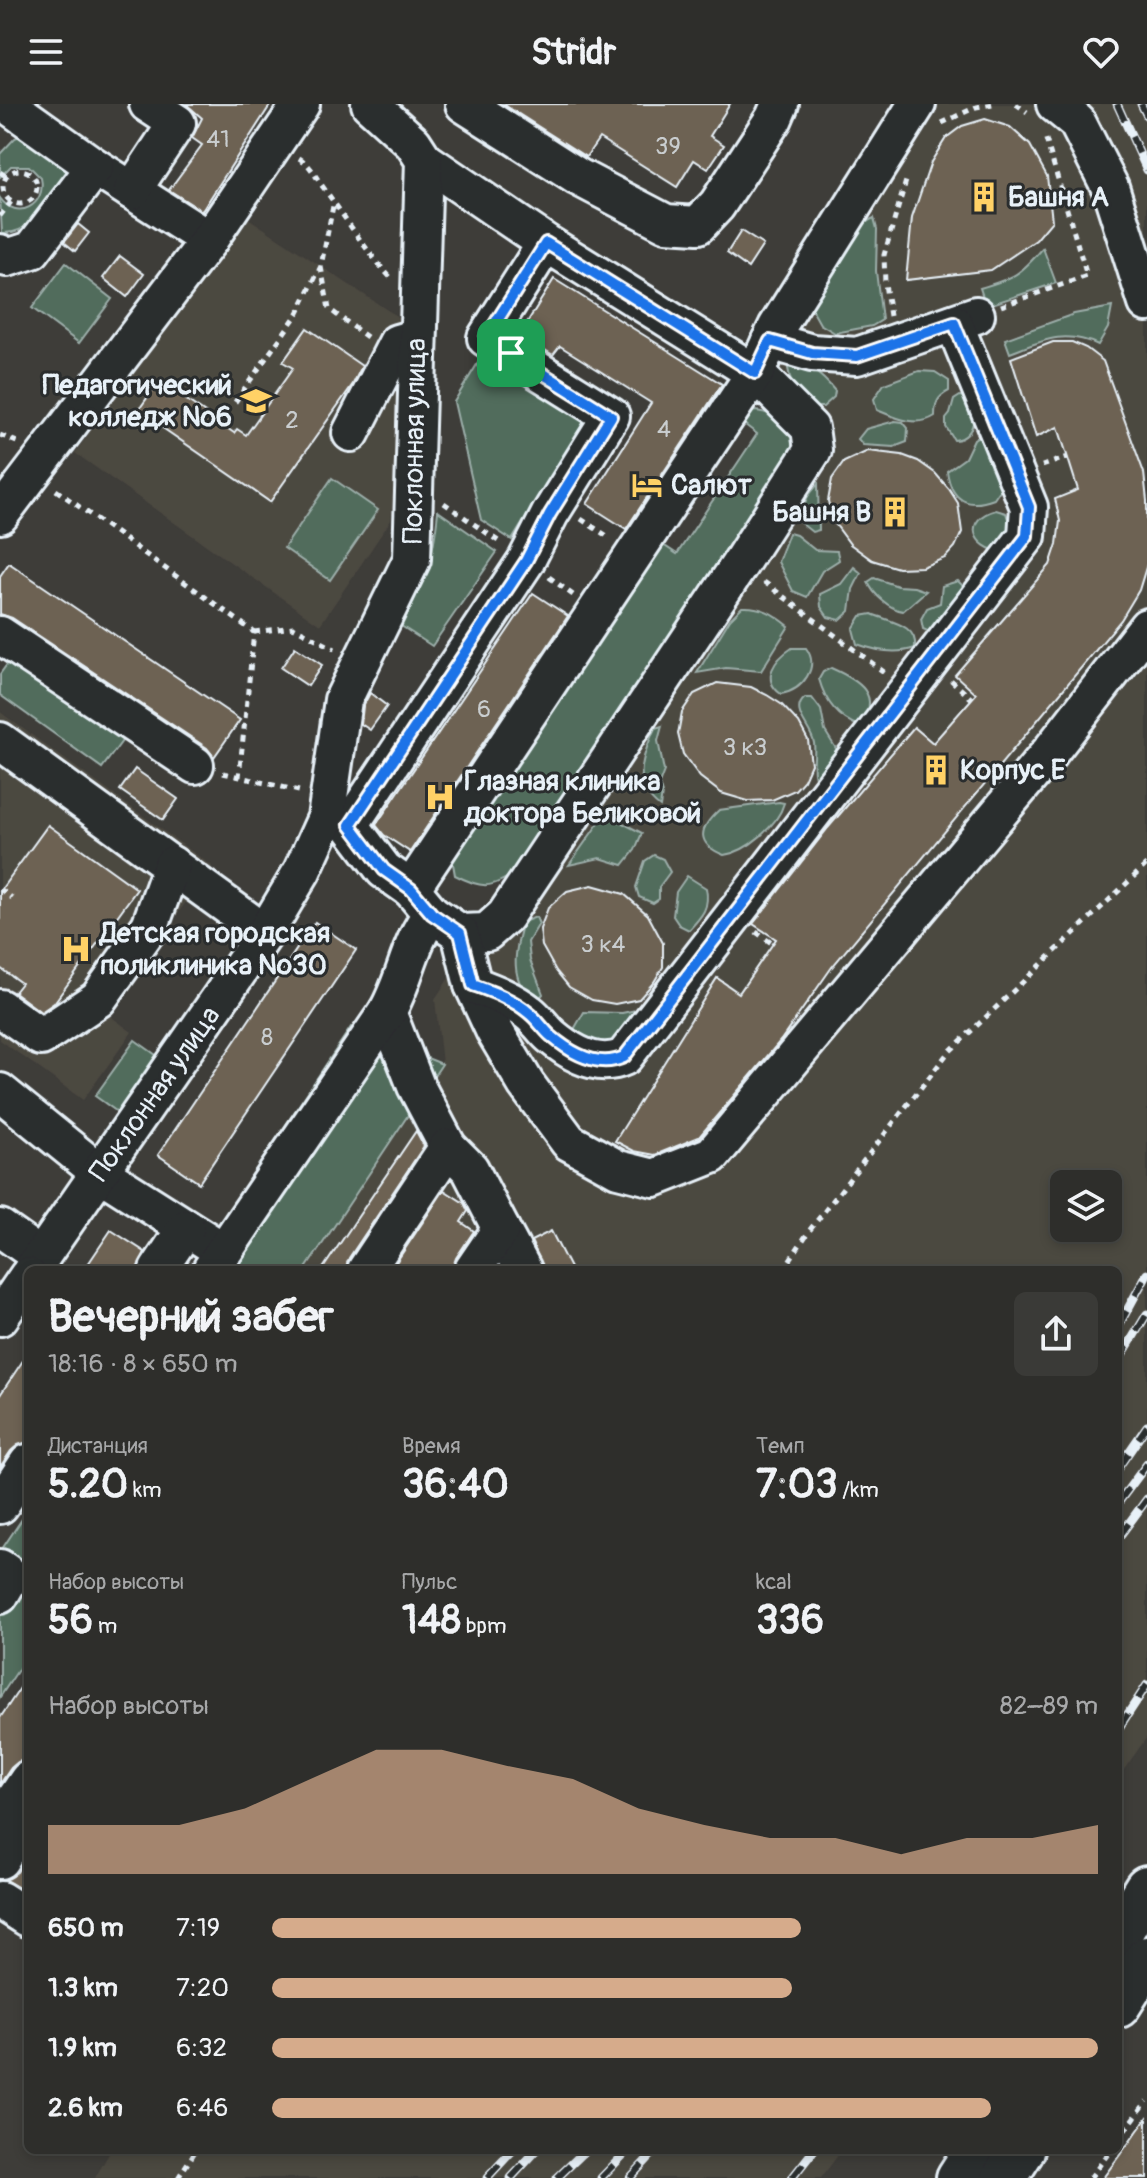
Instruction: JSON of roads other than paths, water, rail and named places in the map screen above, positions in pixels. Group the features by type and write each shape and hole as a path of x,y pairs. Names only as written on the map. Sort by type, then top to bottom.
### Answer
{"main road":[{"path":"1122,1929 1147,1888"},
{"path":"1122,1999 1147,1959"},
{"path":"959,2178 974,2154"},
{"path":"1004,2178 1019,2154"}],"street":[{"path":"0,116 9,104 95,167 209,240"},
{"path":"132,191 177,123 148,104"},
{"path":"0,515 209,240 301,104"},
{"path":"370,104 413,143 424,160 546,243 763,357 810,428 813,450 740,564 505,916 487,932 435,912 384,870 350,825 526,561 556,504 611,416 486,338 546,243"},
{"path":"464,104 578,177 629,204 666,223 698,225 717,205 780,104"},
{"path":"1043,117 1077,122 1110,187 1147,303"},
{"path":"0,1092 100,1173 186,1228 217,1260 387,1012 399,990 421,927 435,912 636,554 763,357 926,118"},
{"name":"Поклонная улица","path":"35,1266 265,933 302,871 326,818 343,700 412,559 409,332 424,160"},
{"path":"0,253 7,258 32,250 95,167"},
{"path":"473,985 504,997 529,1013 551,1036 576,1053 612,1063 624,1057 1027,536 1029,507 966,318 857,356 812,353 763,357"},
{"path":"351,433 409,332"},
{"path":"435,912 494,1030 518,1071 569,1142 618,1169 654,1178 712,1155 1050,752 1147,627"},
{"path":"0,635 195,765"},
{"path":"0,741 265,933"},
{"path":"0,1008 41,1037 98,999 150,926 172,865"},
{"path":"387,1012 416,1086 448,1147 470,1169 521,1266"},
{"path":"369,1266 448,1147"},
{"path":"0,1228 32,1266"},
{"path":"161,1266 186,1228"},
{"path":"476,1266 501,1229"},
{"name":"Поклонная улица","path":"0,1317 24,1282"},
{"path":"0,1505 24,1469"},
{"path":"0,1860 24,1828 11,1805 24,1786"},
{"path":"0,1900 24,1915"}],"railway":[{"path":"1117,104 1147,170"},
{"path":"1141,104 1147,116"},
{"path":"1122,1320 1147,1274"},
{"path":"1122,1355 1147,1314"},
{"path":"1122,1462 1147,1426"},
{"path":"1122,1498 1147,1464"},
{"path":"1122,1533 1147,1499"},
{"path":"1122,1723 1147,1685"},
{"path":"487,2178 509,2154"},
{"path":"511,2178 533,2154"},
{"path":"557,2178 582,2154"},
{"path":"601,2178 624,2154"},
{"path":"630,2178 652,2154"},
{"path":"792,2178 811,2154"}],"place":[{"name":"Башня А","path":"984,197"},
{"name":"Педагогический колледж №6","path":"256,401"},
{"name":"Салют","path":"647,485"},
{"name":"Башня B","path":"895,512"},
{"name":"Корпус E","path":"936,770"},
{"name":"Глазная клиника доктора Беликовой","path":"440,797"},
{"name":"Детская городская поликлиника №30","path":"76,949"}]}
